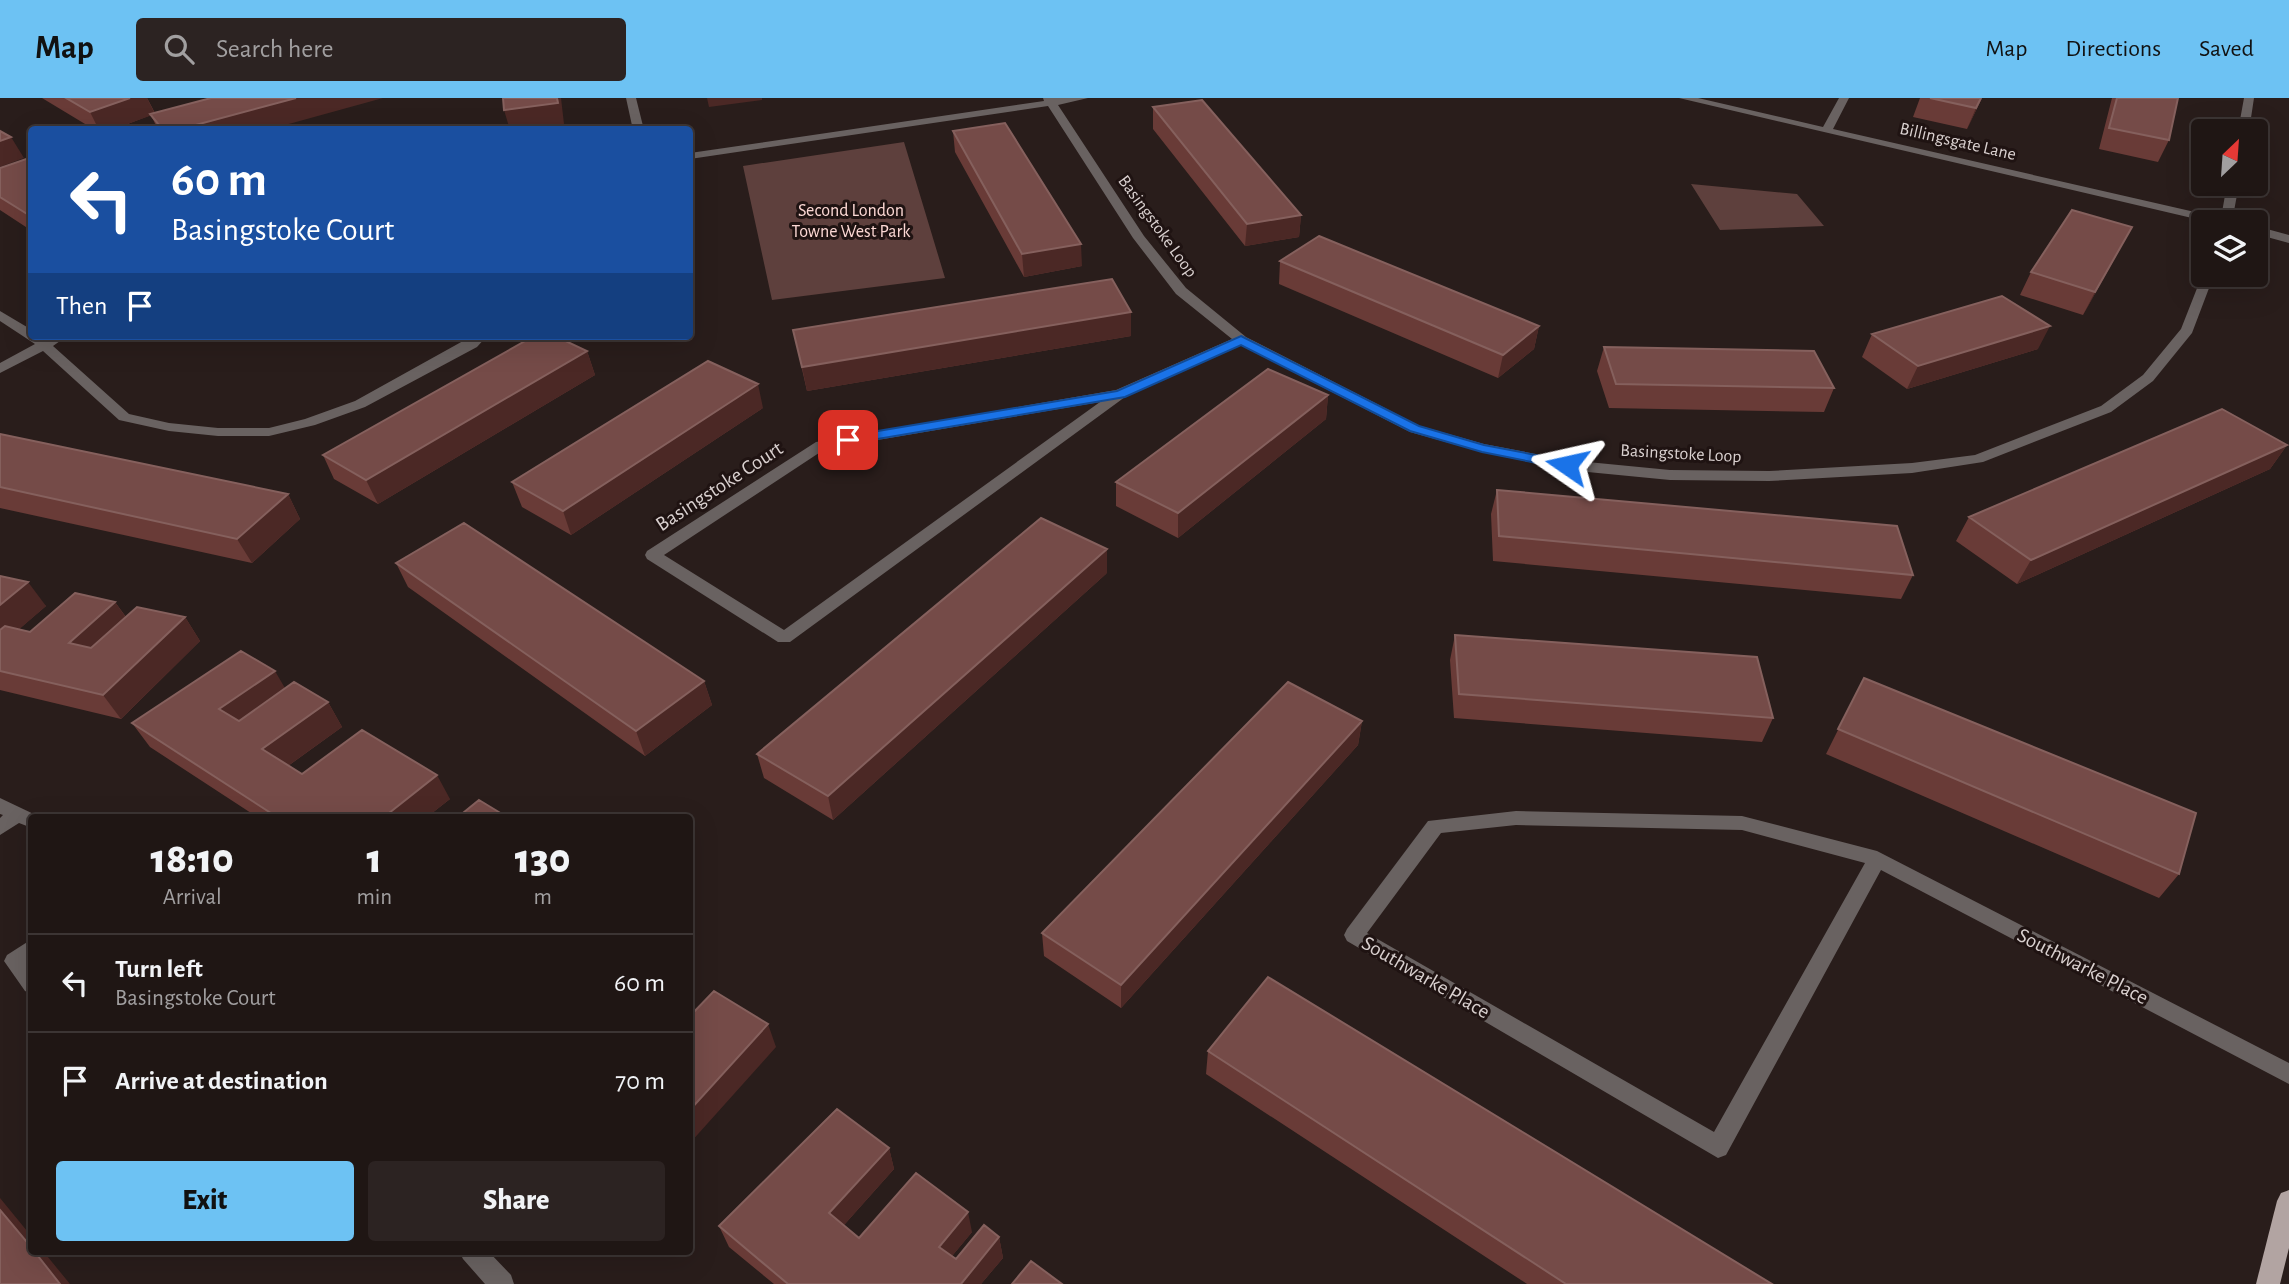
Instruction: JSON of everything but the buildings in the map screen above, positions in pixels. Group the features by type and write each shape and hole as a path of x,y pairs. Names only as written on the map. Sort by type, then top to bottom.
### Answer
{"main road":[{"path":"2267,1284 2289,1201"}],"street":[{"path":"631,98 638,126"},
{"path":"693,156 1050,100 1083,98"},
{"name":"Billingsgate Lane","path":"1684,98 2191,214"},
{"path":"1827,130 1844,98"},
{"path":"2245,119 2249,98"},
{"name":"Basingstoke Loop","path":"1050,100 1139,238 1181,291 1241,340 1415,429 1482,448 1555,463 1670,475 1769,475 1912,468 1978,459 2106,409 2148,378 2187,330 2203,287"},
{"path":"2268,233 2289,239"},
{"path":"0,315 28,334"},
{"path":"37,340 124,417 169,427 218,432 269,432 310,422 360,404 476,340"},
{"path":"0,369 52,340"},
{"name":"Basingstoke Court","path":"1120,394 821,444 653,555 784,638 1120,394 1241,340"},
{"path":"0,805 25,817"},
{"path":"0,828 25,817"},
{"name":"Southwarke Place","path":"1877,859 1718,1147 1354,935 1435,826 1516,818 1742,823 1877,859 2289,1074"},
{"path":"28,950 14,961 28,980"},
{"path":"475,1255 502,1284"}],"green space":[{"name":"Second London Towne West Park","path":"904,142 945,278 772,300 743,166"},
{"path":"1691,184 1797,194 1824,226 1720,230"}],"route":[{"path":"848,440 1120,394 1241,340 1415,429 1482,448 1567,465"}]}
